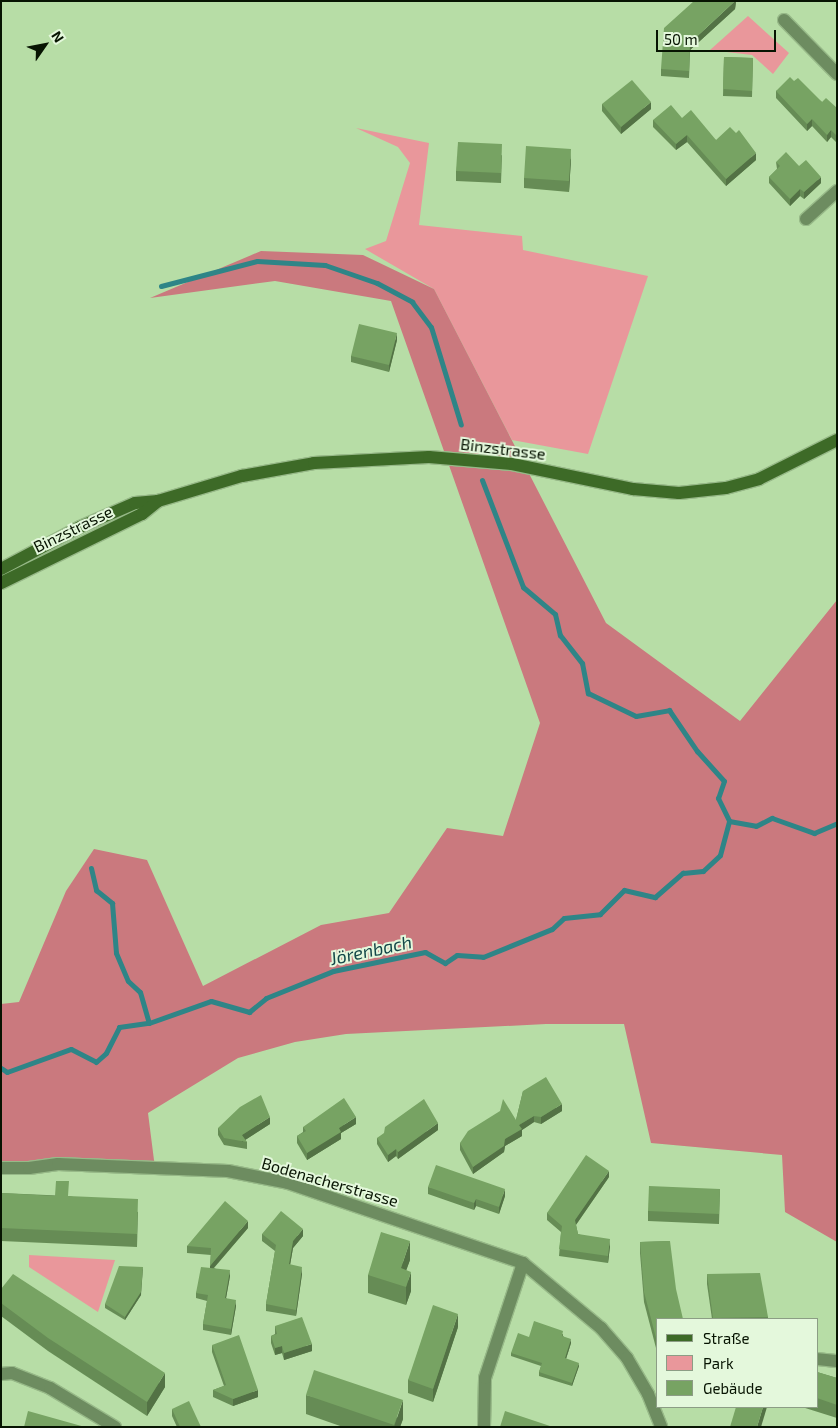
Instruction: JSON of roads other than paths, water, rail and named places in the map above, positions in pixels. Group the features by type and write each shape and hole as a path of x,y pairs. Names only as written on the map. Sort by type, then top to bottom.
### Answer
{"main road":[{"name":"Binzstrasse","path":"1,569 80,527 135,503 158,501 242,476 314,463 388,458 512,464 632,489 703,491 759,478 837,440"},
{"name":"Binzstrasse","path":"1,583 142,514 158,501"}],"street":[{"path":"784,20 837,74"},
{"path":"806,219 837,191"},
{"name":"Bodenacherstrasse","path":"1,1168 29,1168 58,1164 228,1171 296,1185 522,1263 601,1328 627,1358 652,1392 656,1408"},
{"path":"484,1427 485,1378 522,1263"},
{"path":"818,1359 837,1361"},
{"path":"1,1374 12,1373 50,1388 115,1427"},
{"name":"Bodenacherstrasse","path":"656,1408 661,1427"}],"waterway":[{"path":"161,286 257,261 325,265 377,283 412,302 431,327 461,425"},
{"path":"482,480 523,587 555,614 560,635 582,663 588,693 636,716 669,710 697,751 724,781 718,798 729,821"},
{"name":"Jörenbach","path":"1,1068 7,1072 71,1049 96,1062 106,1053 119,1027 149,1023 211,1001 249,1012 266,998 333,971 425,952 445,963 457,955 483,957 552,929 564,918 600,914 624,890 655,897 683,873 703,871 720,855 729,821 756,826 772,818 814,833 837,823"},
{"path":"91,868 96,890 112,903 116,953 128,981 140,992 149,1023"}]}
